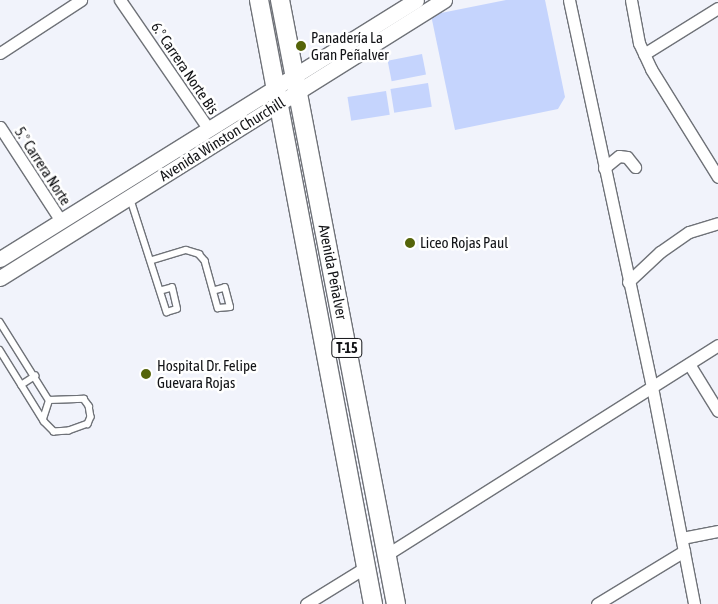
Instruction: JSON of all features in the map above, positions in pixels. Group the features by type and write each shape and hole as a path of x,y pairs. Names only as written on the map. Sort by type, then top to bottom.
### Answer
{"main road":[{"name":"Avenida Peñalver","path":"259,0 277,85 374,604"},
{"name":"Avenida Peñalver","path":"280,0 396,604"}],"street":[{"path":"0,53 81,0"},
{"name":"6.° Carrera Norte Bis","path":"120,0 208,128"},
{"name":"Avenida Winston Churchill","path":"0,278 280,103 297,83 416,0"},
{"name":"Avenida Winston Churchill","path":"0,259 277,85 297,83 444,0"},
{"path":"569,0 628,282 652,386 694,604"},
{"path":"631,0 644,54 718,177"},
{"path":"644,54 718,8"},
{"name":"5.° Carrera Norte","path":"0,127 61,221"},
{"path":"604,168 619,156 627,157 635,167"},
{"path":"628,282 660,252 689,232 718,223"},
{"path":"386,555 718,345"},
{"path":"689,364 718,411"},
{"path":"682,538 718,530"},
{"path":"597,604 684,551"},
{"path":"306,604 366,567"}],"lane":[{"path":"122,183 130,197 153,260 161,290"},
{"path":"153,260 186,250 200,254 205,261 214,291"},
{"path":"0,324 49,400"},
{"path":"0,351 44,422 54,432 61,433 84,427 91,417 89,406 84,399 49,400"},
{"path":"21,385 35,376"},
{"path":"44,422 43,415 49,400"}],"shaded area":[{"path":"506,0 545,0 565,97 558,109 455,130 431,15"},
{"path":"422,54 426,75 392,81 388,61"},
{"path":"428,83 432,107 394,113 390,89"},
{"path":"386,91 390,115 351,121 347,97"}],"place":[{"name":"Panadería La Gran Peñalver","path":"301,46"},
{"name":"Liceo Rojas Paul","path":"410,243"},
{"name":"Hospital Dr. Felipe Guevara Rojas","path":"146,374"}]}
